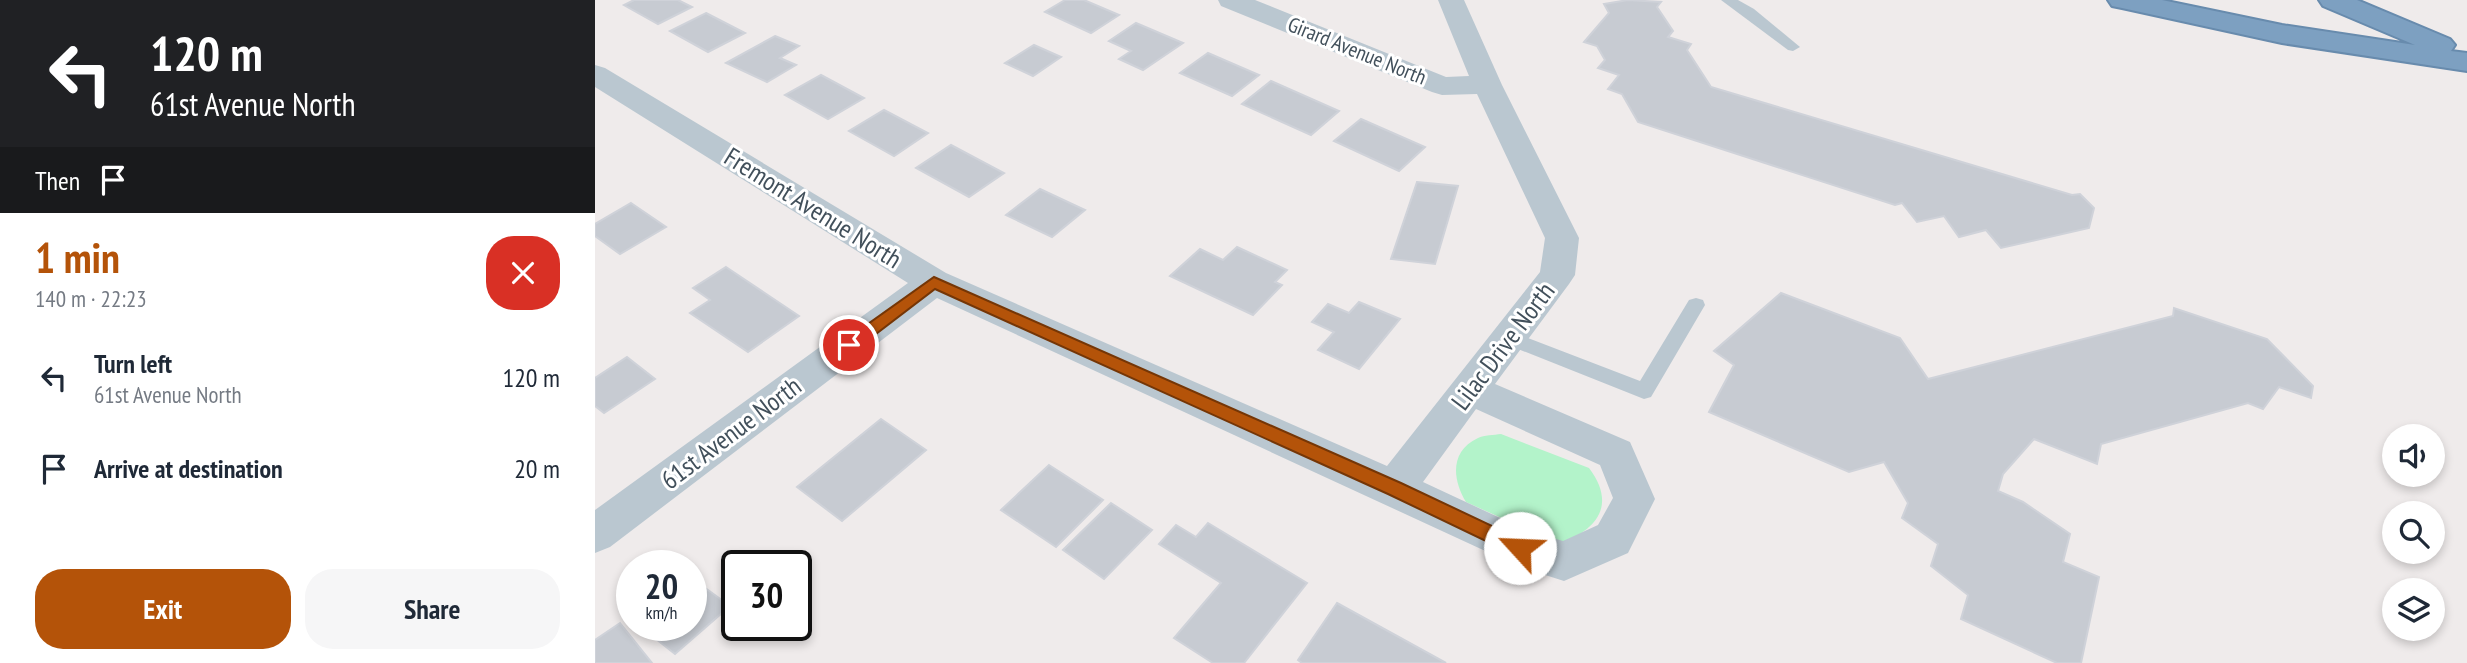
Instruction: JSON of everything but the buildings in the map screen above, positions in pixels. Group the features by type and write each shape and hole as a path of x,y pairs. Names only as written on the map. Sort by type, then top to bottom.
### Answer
{"highway":[{"path":"2122,0 2333,43 2467,60"},
{"path":"2333,0 2467,60"}],"street":[{"name":"Girard Avenue North","path":"1231,0 1442,86 1487,85"},
{"name":"Lilac Drive North","path":"1394,488 1557,275 1562,238 1487,85 1451,0"},
{"name":"Fremont Avenue North","path":"595,74 934,282 1394,488 1520,548 1564,561 1613,539 1634,499 1616,454 1471,390"},
{"name":"61st Avenue North","path":"595,534 934,282"}],"lane":[{"path":"1728,0 1749,12 1793,47"},
{"path":"1510,338 1644,391 1696,305"}],"green space":[{"path":"1501,434 1589,468 1597,481 1602,505 1593,524 1559,544 1466,502 1456,475 1456,466 1462,450 1478,438"}],"route":[{"path":"849,345 934,282 1394,488 1520,548"}]}
